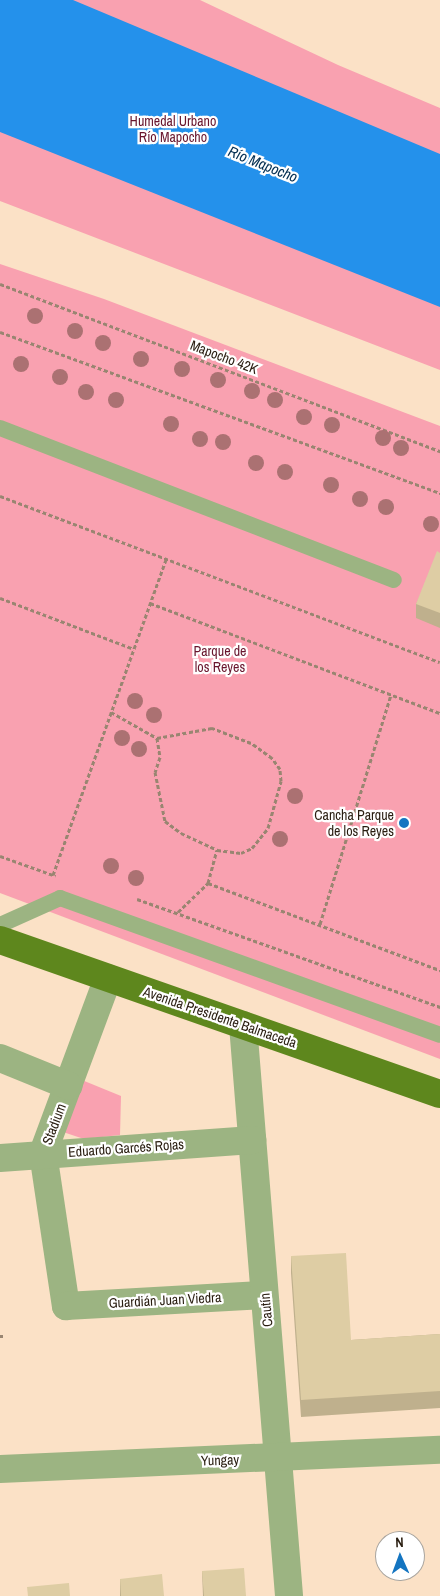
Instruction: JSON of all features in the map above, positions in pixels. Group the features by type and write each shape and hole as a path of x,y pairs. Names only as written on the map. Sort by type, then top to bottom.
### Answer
{"main road":[{"name":"Avenida Presidente Balmaceda","path":"0,940 440,1094"}],"street":[{"name":"Stadium","path":"66,1306 43,1153 108,978"},
{"name":"Cautín","path":"242,1025 288,1596"},
{"path":"0,1058 69,1086"},
{"name":"Eduardo Garcés Rojas","path":"0,1158 43,1153 252,1140"},
{"name":"Guardián Juan Viedra","path":"66,1306 264,1295"},
{"name":"Yungay","path":"0,1470 440,1450"}],"lane":[{"path":"0,428 394,580"},
{"path":"0,925 60,898 440,1034"}],"path":[{"name":"Mapocho 42K","path":"0,284 440,450"},
{"path":"0,332 440,493"},
{"path":"0,496 440,662"},
{"path":"53,875 166,559"},
{"path":"0,598 134,648"},
{"path":"150,603 440,713"},
{"path":"320,924 391,695"},
{"path":"111,712 157,738 212,728 251,743 272,758 280,769 281,781 268,828 261,838 241,853 217,850 181,834 165,821 155,772 160,757 157,738"},
{"path":"178,912 208,883 217,850"},
{"path":"0,856 62,877"},
{"path":"208,883 440,970"},
{"path":"133,898 178,912 440,1006"}],"green space":[{"name":"Humedal Urbano Río Mapocho","path":"0,0 200,0 338,65 440,108 440,370 0,201"},
{"name":"Parque de los Reyes","path":"0,264 104,299 440,426 440,1059 0,893"},
{"path":"77,1078 121,1096 120,1135 84,1139 57,1130"}],"water":[{"name":"Humedal Urbano Río Mapocho","path":"0,0 73,0 440,154 440,307 0,132"}],"building":[{"path":"437,551 440,553 440,613 416,604"},
{"path":"346,1253 351,1340 440,1334 440,1391 301,1400 291,1256"},
{"path":"244,1568 246,1596 204,1596 202,1571"},
{"path":"162,1574 164,1596 121,1596 120,1579"},
{"path":"69,1583 70,1596 28,1596 27,1587"}],"place":[{"name":"Cancha Parque de los Reyes","path":"404,823"}],"water label":[{"name":"Río Mapocho","path":"263,164"}]}
